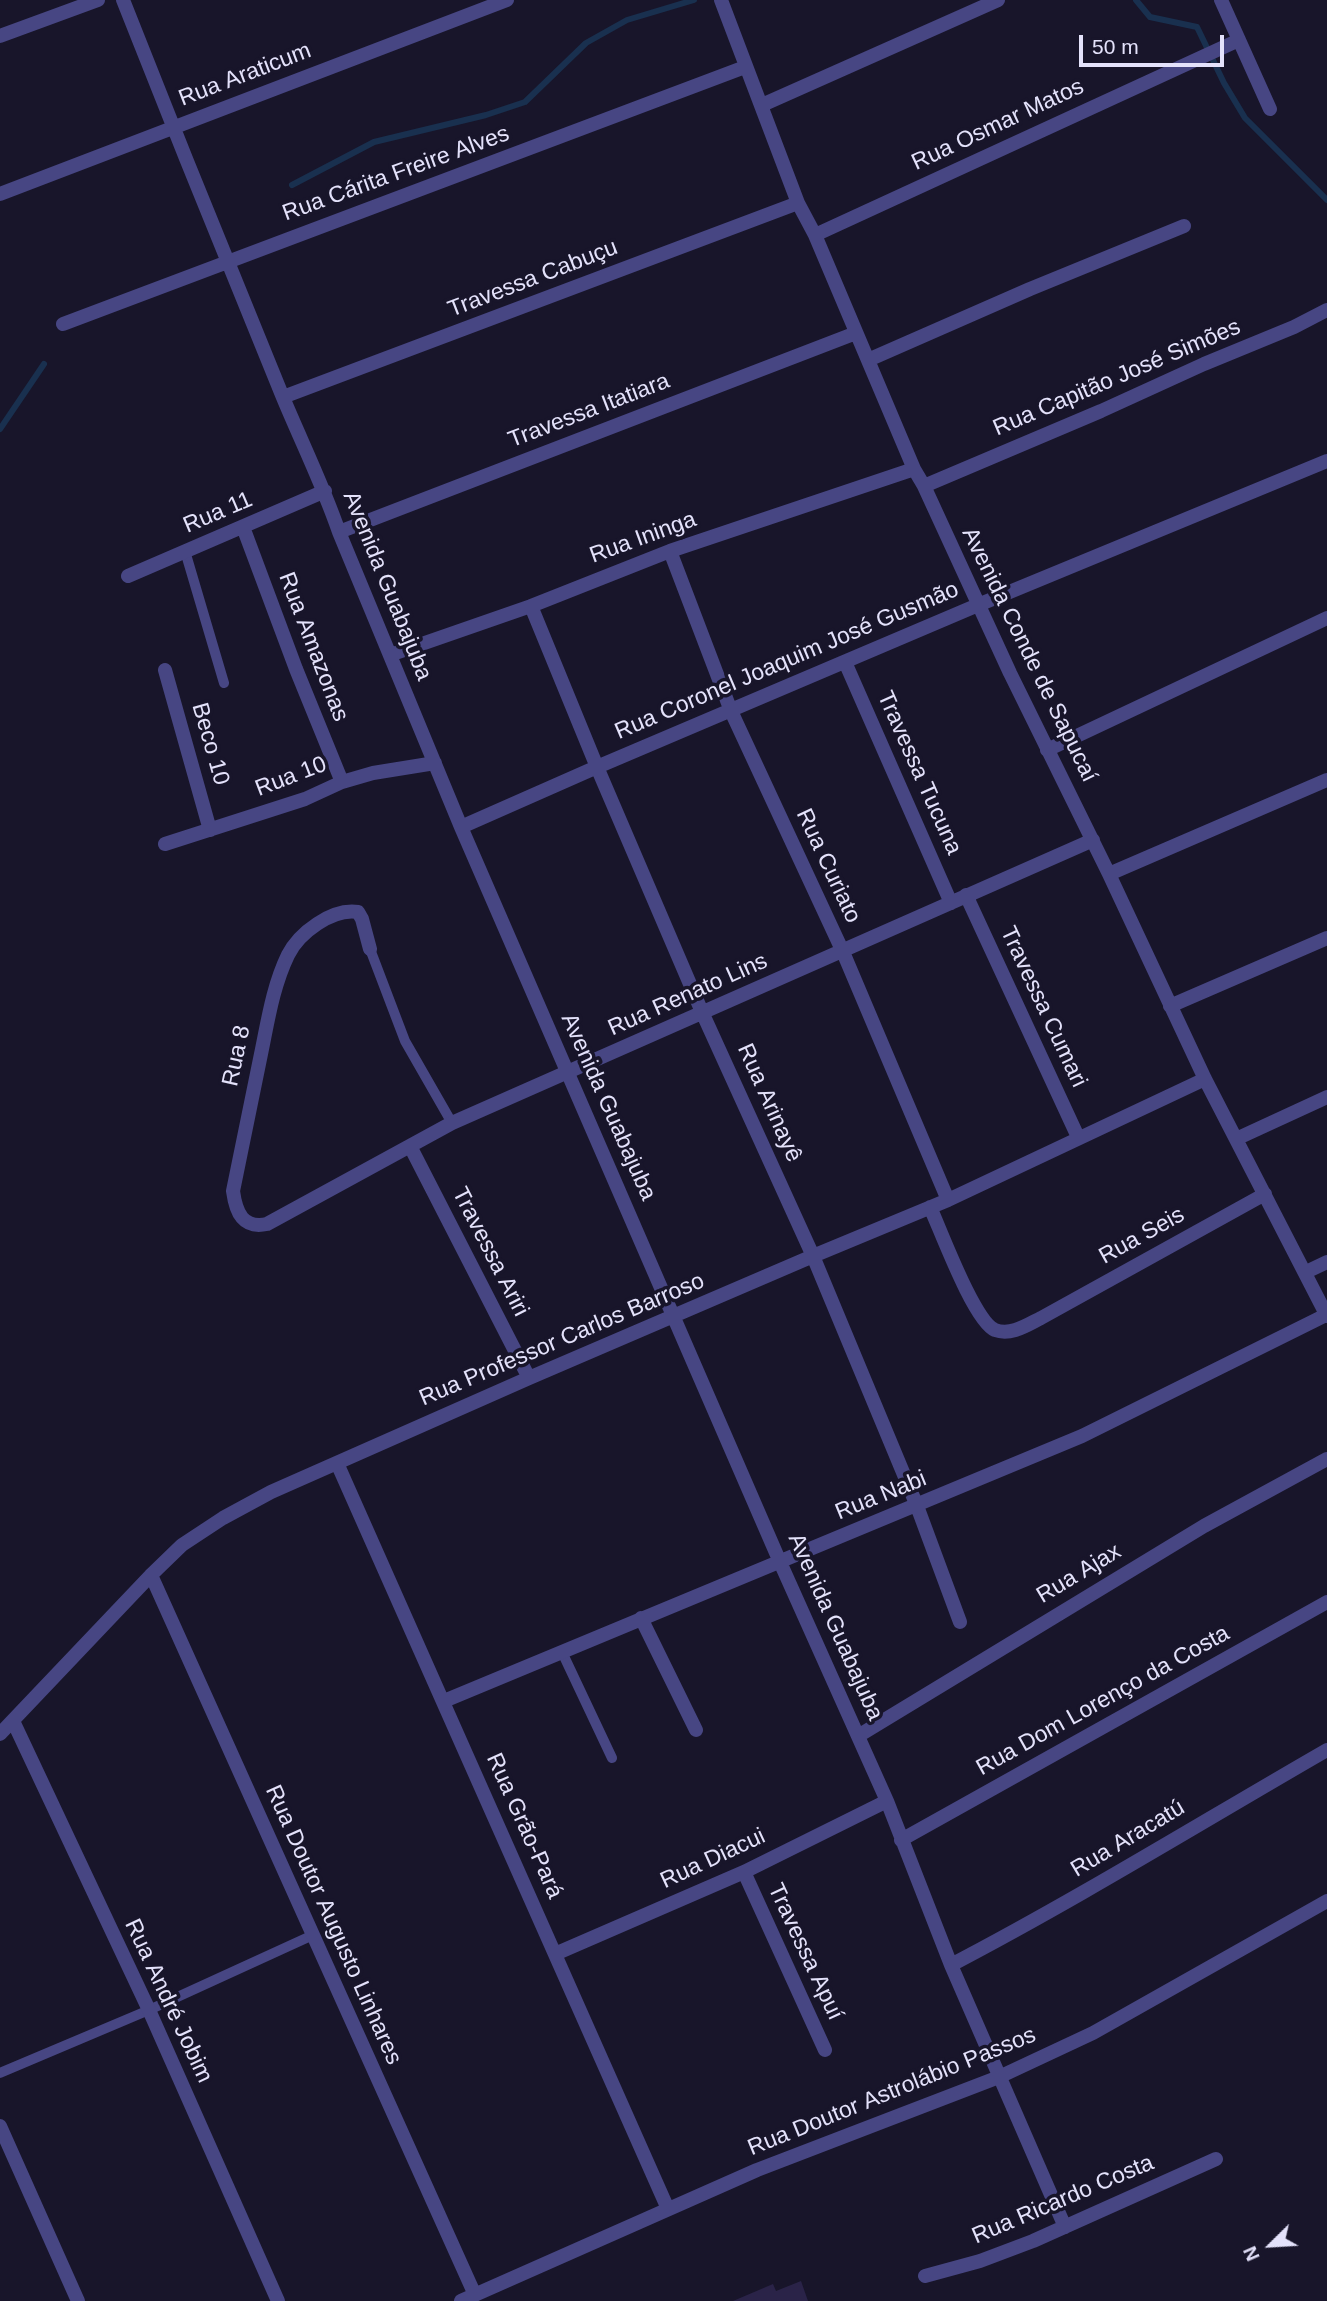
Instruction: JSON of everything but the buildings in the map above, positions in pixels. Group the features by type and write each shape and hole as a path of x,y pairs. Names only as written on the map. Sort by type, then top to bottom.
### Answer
{"street":[{"path":"0,36 98,0"},
{"name":"Avenida Guabajuba","path":"123,0 461,827 780,1562 887,1801 951,1965 1065,2227"},
{"name":"Rua Araticum","path":"0,194 507,0"},
{"name":"Avenida Conde de Sapucaí","path":"721,0 798,203 815,235 914,469 1205,1079 1327,1316"},
{"path":"762,105 998,0"},
{"path":"1222,0 1270,109"},
{"name":"Rua Osmar Matos","path":"815,235 1238,41"},
{"name":"Rua Cárita Freire Alves","path":"63,324 745,67"},
{"name":"Travessa Cabuçu","path":"283,397 798,203"},
{"path":"868,360 1030,289 1184,226"},
{"name":"Rua Capitão José Simões","path":"924,486 1294,327 1327,310"},
{"name":"Travessa Itatiara","path":"340,532 856,333"},
{"name":"Rua Coronel Joaquim José Gusmão","path":"461,827 597,766 1327,461"},
{"name":"Rua Ininga","path":"390,654 531,606 670,551 914,469"},
{"name":"Rua 11","path":"128,576 325,491"},
{"name":"Rua Amazonas","path":"243,527 342,782"},
{"name":"Rua Curiato","path":"670,551 731,711 843,952 948,1200"},
{"name":"Rua Arinayê","path":"531,606 702,1012 813,1256 916,1506 960,1622"},
{"path":"1047,750 1327,618"},
{"name":"Travessa Tucuna","path":"845,662 951,903"},
{"name":"Beco 10","path":"165,670 210,830"},
{"name":"Rua 10","path":"165,844 305,799 342,782 389,769 435,763"},
{"path":"1109,874 1327,780"},
{"name":"Rua Renato Lins","path":"306,1202 452,1123 1093,840"},
{"name":"Travessa Cumari","path":"966,895 1078,1138"},
{"name":"Rua 8","path":"306,1202 288,1215 259,1226 242,1220 235,1208 233,1191 274,992 288,954 300,937 343,912 358,912 370,949"},
{"path":"1170,1006 1327,938"},
{"name":"Rua Professor Carlos Barroso","path":"0,1734 151,1575 182,1545 223,1518 271,1492 529,1378 948,1200 1205,1079"},
{"path":"1236,1139 1327,1097"},
{"name":"Travessa Ariri","path":"410,1146 529,1378"},
{"name":"Rua Seis","path":"930,1207 975,1307 986,1324 996,1331 1010,1332 1041,1318 1265,1194"},
{"path":"1306,1272 1327,1262"},
{"name":"Rua Nabi","path":"444,1701 1082,1436 1327,1316"},
{"name":"Rua Ajax","path":"858,1736 1204,1526 1327,1459"},
{"name":"Rua Grão-Pará","path":"337,1463 668,2209"},
{"name":"Rua Doutor Augusto Linhares","path":"151,1575 475,2295"},
{"name":"Rua Dom Lorenço da Costa","path":"901,1840 1327,1602"},
{"path":"641,1618 696,1730"},
{"name":"Rua André Jobim","path":"13,1721 149,2010 278,2301"},
{"name":"Rua Aracatú","path":"951,1965 1034,1922 1171,1839 1327,1750"},
{"name":"Rua Diacui","path":"555,1954 744,1872 887,1801"},
{"name":"Travessa Apuí","path":"744,1872 825,2050"},
{"name":"Rua Doutor Astrolábio Passos","path":"461,2301 769,2165 999,2077 1093,2033 1327,1901"},
{"path":"0,2126 78,2301"},
{"name":"Rua Ricardo Costa","path":"925,2276 980,2261 1033,2241 1216,2159"}],"lane":[{"path":"185,551 224,683"},
{"path":"370,949 405,1041 452,1123"},
{"path":"562,1653 612,1758"},
{"path":"0,2073 149,2010 313,1935"}],"waterway":[{"path":"292,185 374,142 486,115 525,102 586,43 627,20 694,0"},
{"path":"1136,0 1150,17 1197,27 1224,83 1245,118 1327,200"},
{"path":"0,429 44,364"}]}
